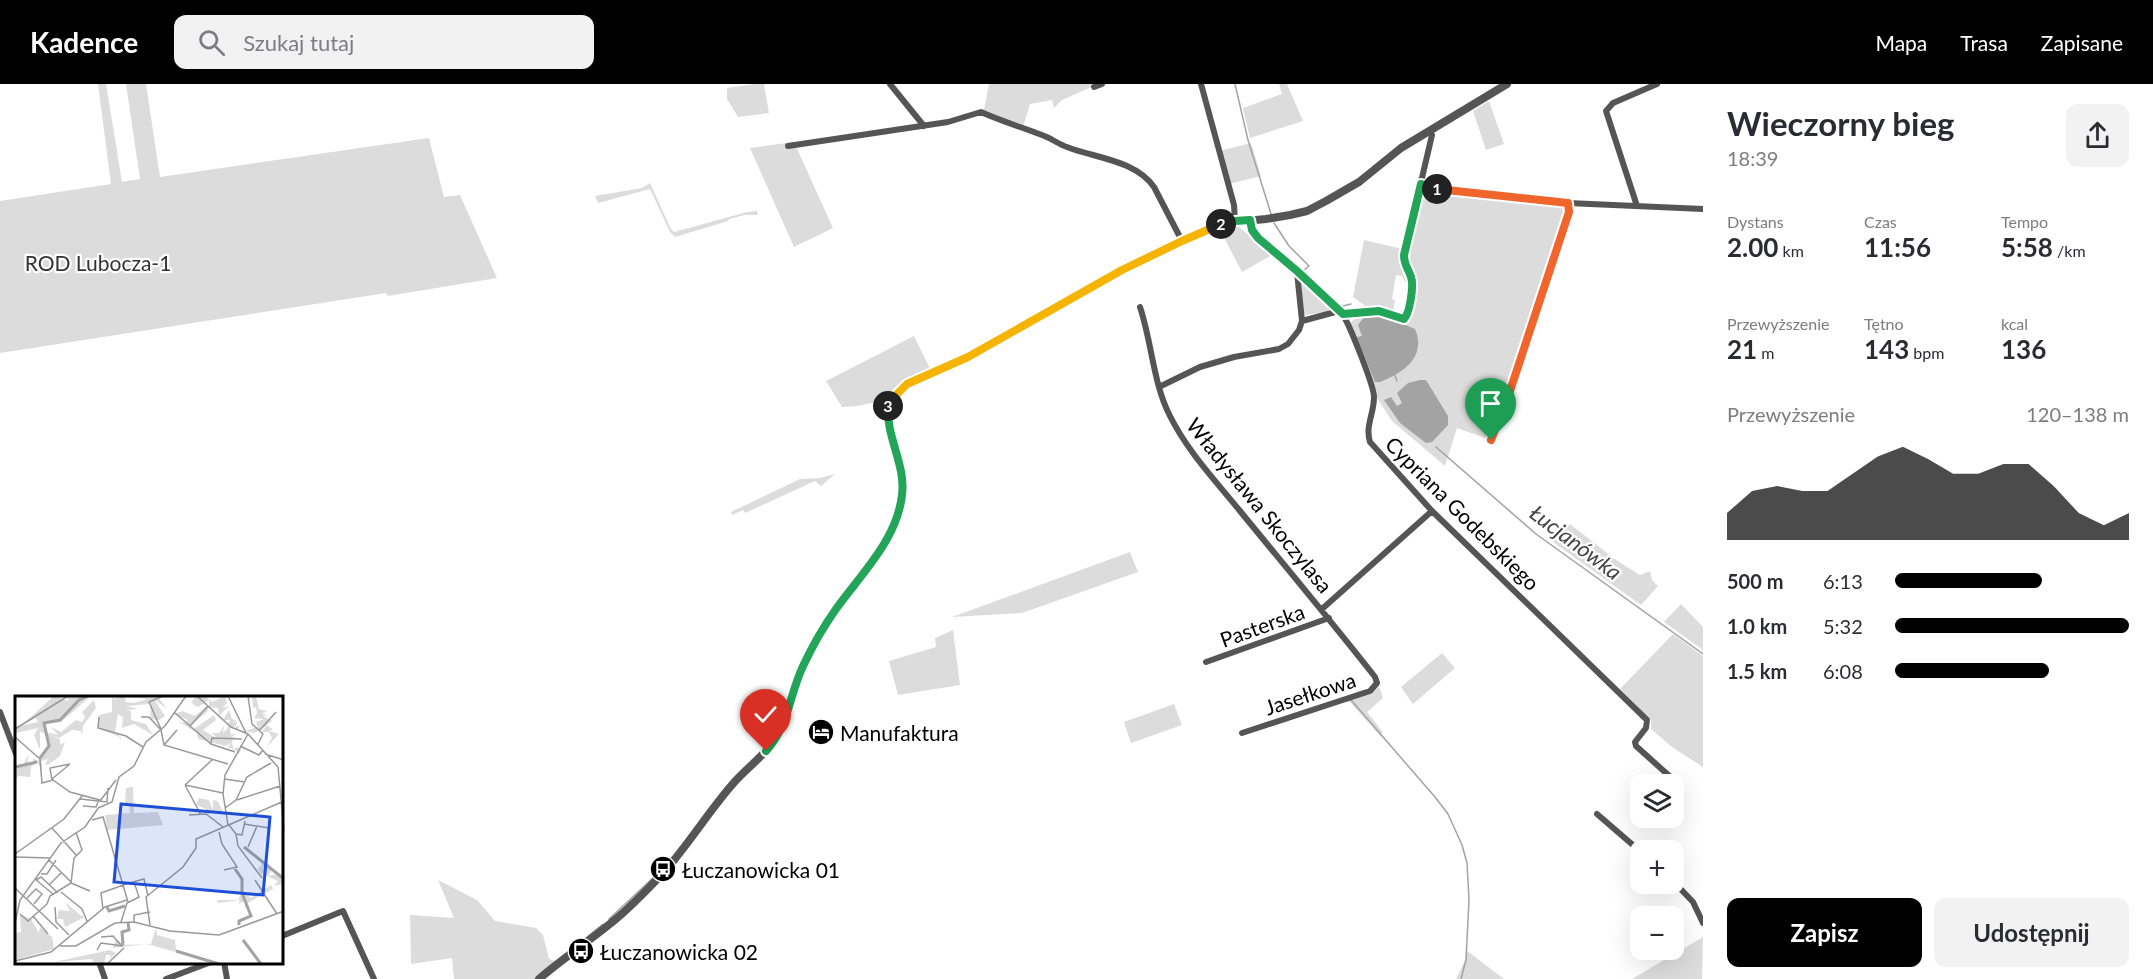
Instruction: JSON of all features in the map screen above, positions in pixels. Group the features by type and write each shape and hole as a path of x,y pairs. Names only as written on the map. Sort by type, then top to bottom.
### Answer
{"street":[{"path":"890,84 924,126"},
{"path":"1094,87 1102,84"},
{"path":"1201,84 1234,205 1235,221"},
{"path":"539,979 613,922 664,872 729,788 774,741 782,729 802,666 835,610 886,541 899,512 903,477 889,426 889,402 907,384 968,357 1122,270 1182,241 1225,223 1307,211 1359,182 1386,159 1507,84"},
{"path":"1637,206 1605,111 1613,103 1657,84"},
{"path":"788,146 948,122 981,112 1012,126 1044,135 1064,146 1132,169 1149,180 1154,187 1182,241"},
{"path":"1302,321 1341,313 1379,311 1404,319 1407,316 1412,278 1404,264 1404,255 1432,135 1430,130"},
{"path":"1421,184 1437,189 1568,203 1703,209"},
{"path":"1491,440 1503,412 1569,212 1568,203"},
{"name":"Cypriana Godebskiego","path":"1250,220 1252,230 1258,238 1341,313 1372,385 1374,398 1366,432 1370,442 1432,511 1647,720 1646,728 1635,742 1636,746 1667,774"},
{"path":"1159,387 1200,367 1234,357 1279,349 1288,344 1299,330 1302,321 1297,271"},
{"name":"Władysława Skoczylasa","path":"1140,307 1147,326 1159,387 1169,416 1193,454 1329,618"},
{"path":"1322,609 1432,511"},
{"name":"Pasterska","path":"1206,662 1329,618"},
{"name":"Jasełkowa","path":"1242,733 1370,691 1376,686 1375,677 1329,618"},
{"path":"0,712 15,751"},
{"path":"1597,814 1630,842"},
{"path":"1684,893 1693,902 1703,923"},
{"path":"284,935 343,911 374,979"},
{"path":"99,964 105,979"},
{"path":"166,979 208,964"},
{"path":"224,964 227,979"}],"green space":[{"name":"ROD Lubocza-1","path":"98,84 106,84 122,182 140,179 126,84 146,84 160,177 429,138 444,197 460,195 497,278 0,353 0,201 111,184"},
{"path":"764,84 769,113 738,117 727,99 727,88"},
{"path":"989,84 1098,84 1062,100 1054,108 1052,100 1030,104 1023,127 984,110"},
{"path":"1237,84 1243,108 1282,94 1279,84 1287,84 1303,121 1250,138"},
{"path":"1489,101 1504,144 1486,150 1473,111"},
{"path":"794,142 833,228 794,247 750,148"},
{"path":"1251,143 1261,176 1229,184 1219,151"},
{"path":"650,183 674,232 747,212 757,211 758,215 729,219 675,237 670,232 650,189 598,203 595,196 642,188"},
{"path":"1423,190 1567,207 1491,440 1457,428 1445,466 1392,421 1377,398 1350,323 1364,314 1371,313 1408,321 1413,284 1405,262"},
{"path":"1239,227 1272,255 1242,272 1219,228"},
{"path":"1364,240 1403,249 1404,267 1409,281 1405,282 1402,276 1396,275 1392,299 1395,300 1393,312 1399,314 1401,310 1403,316 1363,310 1364,305 1353,297"},
{"path":"1302,282 1329,306 1329,310 1305,315 1302,310"},
{"path":"914,336 931,371 896,387 886,400 842,407 826,381"},
{"path":"835,474 821,486 815,481 745,513 743,510 732,515 731,512 800,479 820,478"},
{"path":"1570,524 1616,560 1640,575 1650,571 1652,580 1658,586 1641,605 1553,542"},
{"path":"1130,552 1138,572 1022,613 952,617"},
{"path":"1681,604 1703,627 1703,650 1664,622"},
{"path":"953,630 960,685 898,695 889,661 936,647 935,638"},
{"path":"1673,634 1703,656 1703,767 1672,747 1651,729 1651,720 1620,689"},
{"path":"1442,653 1455,668 1413,704 1401,687"},
{"path":"1379,686 1383,698 1367,712 1382,731 1382,738 1350,702 1343,702"},
{"path":"1174,704 1182,725 1131,743 1124,722"},
{"path":"438,880 477,900 495,921 536,928 543,935 549,959 555,961 535,979 454,979 452,958 411,964 410,915 454,918"},
{"path":"1703,937 1702,979 1632,979 1664,960 1684,960 1684,948"},
{"path":"1466,950 1504,979 1456,979 1465,960"}],"shaded area":[{"path":"1365,316 1383,316 1415,329 1418,339 1418,348 1411,363 1397,374 1380,382 1375,382 1357,337 1362,336 1358,325"},
{"path":"1426,380 1448,416 1448,425 1432,442 1426,443 1400,423 1384,400 1391,397 1397,406 1402,403 1397,393 1408,383"}],"waterway":[{"name":"Łucjanówka","path":"1235,84 1248,140 1271,214"},
{"name":"Łucjanówka","path":"1274,223 1289,246 1309,266 1302,272"},
{"name":"Łucjanówka","path":"1336,303 1343,306 1351,304"},
{"name":"Łucjanówka","path":"1394,373 1397,381"},
{"name":"Łucjanówka","path":"1436,447 1536,534 1703,654"},
{"path":"1351,700 1435,797 1448,814 1462,845 1467,863 1469,900 1466,960 1461,979"},
{"path":"609,919 655,876"},
{"path":"587,937 603,924"}],"place":[{"name":"Manufaktura","path":"821,732"},
{"name":"Łuczanowicka 01","path":"663,869"},
{"name":"Łuczanowicka 02","path":"581,951"}],"route":[{"path":"766,751 785,722 802,666 813,646 835,610 886,541 899,512 903,477 889,426 889,402 907,384 968,357 1122,270 1182,241 1225,223 1250,220 1252,230 1258,238 1343,314 1379,311 1404,319 1409,306 1412,278 1404,264 1404,255 1421,184 1437,189 1568,203 1569,212 1510,391 1491,440"}]}
